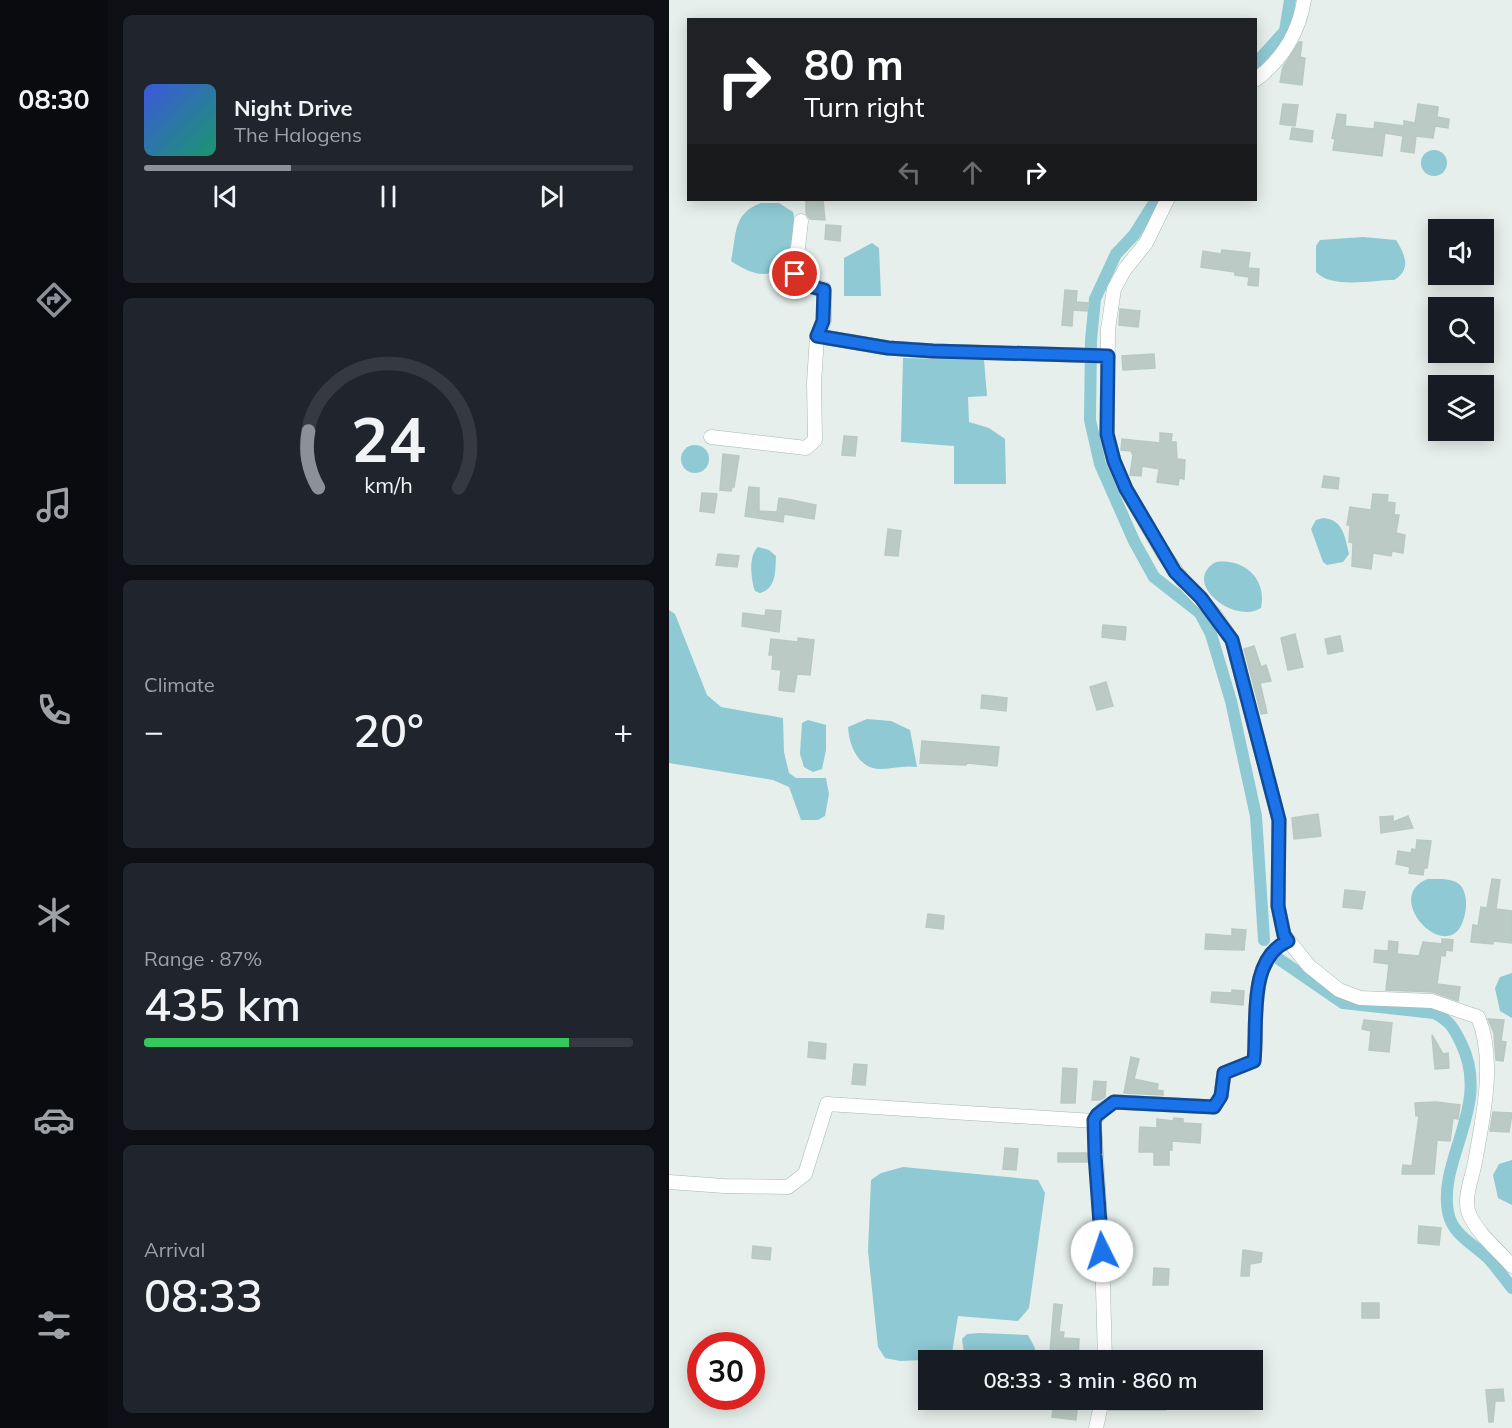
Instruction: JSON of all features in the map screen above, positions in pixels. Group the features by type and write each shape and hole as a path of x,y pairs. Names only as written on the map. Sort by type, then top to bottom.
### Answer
{"street":[{"path":"1257,78 1267,71 1292,39 1300,23 1304,0"},
{"path":"1167,201 1146,243 1125,270 1114,289 1107,329 1107,434 1114,461 1126,489 1175,572 1201,598 1232,640 1279,820 1278,906 1284,935 1309,966 1339,990 1360,998 1432,1001 1453,1006 1477,1017 1483,1029 1486,1072 1479,1144 1467,1203 1470,1216 1510,1261"},
{"path":"711,437 806,448 811,446 815,440 814,383 817,336 823,321 824,290 806,285 795,274 801,221"},
{"path":"817,336 888,348 1108,356"},
{"path":"1105,1350 1102,1251 1094,1120 1102,1110 1114,1102 1214,1107 1221,1096 1224,1073 1254,1061 1263,966 1271,952 1288,941"},
{"path":"669,1182 788,1187 805,1174 815,1136 827,1104 1094,1120"},
{"path":"1096,1428 1100,1410"}],"water":[{"path":"1434,150 1443,154 1447,163 1443,172 1434,176 1425,172 1421,163 1425,154"},
{"path":"761,203 779,203 793,212 794,232 791,244 781,265 768,274 751,272 731,261 740,219"},
{"path":"1363,237 1396,240 1405,262 1400,276 1394,280 1342,282 1323,277 1316,272 1316,246 1320,240"},
{"path":"872,243 879,248 881,296 844,296 844,258"},
{"path":"903,358 984,360 987,396 968,397 969,422 989,428 1005,439 1006,484 954,484 954,446 901,442"},
{"path":"695,445 705,449 709,459 705,469 695,473 685,469 681,459 685,449"},
{"path":"1323,518 1335,522 1342,530 1349,554 1343,562 1327,565 1323,562 1311,529 1316,520"},
{"path":"758,547 769,550 776,556 772,583 766,591 760,593 755,591 751,568 753,556"},
{"path":"1216,562 1236,564 1252,573 1261,588 1261,608 1250,612 1238,611 1215,599 1207,590 1204,580 1206,570"},
{"path":"669,610 675,614 707,695 721,707 783,718 784,752 789,773 796,778 826,778 829,794 825,816 818,820 801,820 789,787 773,780 669,763"},
{"path":"867,719 891,721 910,730 917,767 879,769 865,765 853,748 848,727"},
{"path":"808,720 826,725 826,750 822,769 813,772 804,767 800,754 802,723"},
{"path":"1428,879 1456,882 1464,891 1466,911 1464,918 1459,929 1450,936 1439,935 1428,930 1419,921 1413,909 1411,897 1416,887"},
{"path":"1512,973 1512,1018 1500,1011 1495,988 1500,977"},
{"path":"1512,1160 1512,1205 1498,1198 1493,1175 1499,1164"},
{"path":"903,1167 1038,1180 1045,1193 1029,1308 1018,1321 958,1316 952,1350 918,1350 918,1360 900,1361 885,1358 878,1347 868,1251 871,1180 881,1173"},
{"path":"967,1334 1028,1335 1035,1350 964,1350 962,1339"}],"building":[{"path":"1299,42 1302,42 1300,57 1305,58 1302,85 1280,82 1283,67"},
{"path":"1283,104 1298,105 1295,126 1280,124"},
{"path":"1418,104 1438,107 1437,117 1449,119 1448,128 1435,126 1433,138 1416,136 1414,153 1401,151 1403,136 1385,133 1382,156 1333,150 1335,139 1332,138 1337,114 1346,115 1345,126 1374,129 1375,122 1404,126 1404,121 1415,123"},
{"path":"1292,128 1313,131 1312,142 1290,139"},
{"path":"806,201 823,201 825,220 810,219 806,213"},
{"path":"826,225 841,226 840,241 825,239"},
{"path":"1222,250 1250,253 1248,268 1259,269 1258,286 1248,285 1249,277 1235,275 1235,272 1201,267 1203,251 1221,254"},
{"path":"1065,290 1077,291 1076,302 1088,303 1087,311 1073,310 1072,326 1062,325"},
{"path":"1120,309 1140,311 1138,327 1119,325"},
{"path":"1154,354 1155,368 1123,370 1122,356"},
{"path":"1160,433 1172,434 1171,442 1176,442 1177,459 1185,460 1184,479 1179,478 1178,485 1157,482 1159,469 1142,466 1141,476 1130,475 1133,455 1131,451 1121,450 1122,439 1160,443"},
{"path":"844,436 857,437 855,456 842,455"},
{"path":"723,454 739,456 734,487 731,491 720,490"},
{"path":"1324,476 1339,478 1338,489 1322,487"},
{"path":"749,487 759,488 759,511 777,512 779,498 816,505 814,519 784,514 783,522 745,516"},
{"path":"702,493 717,494 714,513 700,511"},
{"path":"1373,494 1388,495 1387,502 1395,503 1394,515 1399,515 1396,533 1405,535 1403,553 1392,551 1391,556 1373,553 1371,569 1352,566 1353,543 1349,542 1350,525 1347,525 1350,507 1371,510"},
{"path":"888,529 901,531 898,556 885,555"},
{"path":"718,554 739,556 737,567 716,565"},
{"path":"766,610 781,611 779,632 742,626 743,613 765,616"},
{"path":"1103,625 1126,627 1125,640 1102,637"},
{"path":"1295,634 1303,667 1288,670 1281,638"},
{"path":"1340,636 1343,651 1328,654 1325,639"},
{"path":"798,638 814,640 810,675 797,674 794,692 779,690 781,670 772,669 773,655 769,655 771,639 798,642"},
{"path":"1254,646 1261,667 1266,665 1271,681 1260,683 1267,713 1261,714 1244,649"},
{"path":"1106,682 1113,706 1097,710 1090,687"},
{"path":"982,695 1007,698 1006,711 981,708"},
{"path":"922,741 999,747 997,766 967,763 966,765 920,763"},
{"path":"1318,814 1321,836 1294,839 1292,818"},
{"path":"1393,816 1393,822 1408,816 1413,828 1381,833 1380,817"},
{"path":"1417,840 1431,841 1427,868 1424,868 1423,875 1409,873 1410,867 1396,864 1398,851 1411,853 1412,849 1416,850"},
{"path":"1492,879 1500,880 1496,909 1512,911 1512,943 1471,942 1473,925 1478,926 1481,907 1487,908"},
{"path":"1345,890 1365,892 1362,909 1343,907"},
{"path":"928,914 944,916 943,929 926,927"},
{"path":"1232,929 1246,930 1244,950 1205,949 1206,934 1232,936"},
{"path":"1442,939 1453,940 1452,951 1446,950 1445,956 1441,955 1437,984 1460,987 1458,1001 1433,992 1386,990 1389,964 1374,962 1375,950 1388,951 1389,941 1398,942 1397,954 1419,956 1423,942 1442,944"},
{"path":"1232,990 1244,991 1243,1005 1211,1002 1212,992 1232,993"},
{"path":"1488,1019 1504,1020 1501,1041 1506,1042 1503,1061 1496,1060 1494,1033"},
{"path":"1364,1020 1392,1023 1389,1052 1369,1050 1371,1031 1362,1029"},
{"path":"1432,1035 1443,1054 1448,1053 1449,1068 1435,1069"},
{"path":"809,1042 826,1044 825,1059 808,1057"},
{"path":"1131,1057 1139,1059 1134,1079 1158,1084 1157,1090 1163,1091 1163,1095 1124,1093"},
{"path":"854,1064 867,1065 865,1085 852,1084"},
{"path":"1063,1068 1077,1069 1075,1103 1061,1103"},
{"path":"1094,1081 1106,1082 1105,1097 1100,1100 1092,1100"},
{"path":"1436,1102 1460,1105 1458,1119 1453,1118 1450,1141 1437,1140 1434,1174 1402,1174 1403,1165 1412,1166 1419,1116 1416,1116 1415,1103"},
{"path":"1493,1112 1512,1113 1509,1132 1490,1131"},
{"path":"1174,1118 1183,1119 1183,1123 1201,1124 1200,1143 1172,1141 1172,1150 1169,1150 1169,1165 1154,1165 1154,1152 1139,1152 1140,1127 1157,1128 1157,1119 1173,1121"},
{"path":"1005,1148 1018,1149 1016,1170 1003,1169"},
{"path":"1058,1153 1087,1153 1088,1162 1058,1162"},
{"path":"1419,1226 1441,1228 1439,1245 1418,1243"},
{"path":"753,1246 771,1248 770,1260 752,1258"},
{"path":"1243,1250 1262,1253 1261,1262 1250,1264 1249,1276 1241,1276"},
{"path":"1154,1268 1169,1269 1168,1285 1153,1285"},
{"path":"1362,1303 1379,1303 1379,1318 1362,1318"},
{"path":"1054,1304 1062,1305 1059,1332 1064,1332 1063,1338 1079,1339 1078,1350 1050,1350"},
{"path":"1503,1389 1504,1401 1495,1401 1493,1422 1489,1422 1486,1390"},
{"path":"1053,1410 1077,1410 1076,1420 1052,1417"}],"waterway":[{"path":"1257,62 1285,31 1290,0"},
{"path":"1155,201 1134,235 1116,254 1095,299 1091,340 1090,420 1100,464 1134,541 1154,577 1200,613 1211,634 1231,701 1256,816 1264,940"},
{"path":"1276,957 1343,1003 1434,1013 1444,1019 1453,1029 1469,1066 1471,1088 1468,1109 1450,1172 1447,1192 1448,1212 1450,1220 1459,1233 1489,1259 1512,1288"}],"route":[{"path":"795,274 797,279 806,285 824,290 823,321 817,336 888,348 1019,352 1067,357 1108,356 1107,434 1114,461 1126,489 1175,572 1201,598 1232,640 1241,669 1246,703 1271,785 1279,820 1278,906 1284,935 1288,941 1271,952 1263,966 1255,1027 1254,1061 1241,1067 1231,1068 1224,1073 1221,1096 1214,1107 1114,1102 1094,1120 1102,1251"}]}
